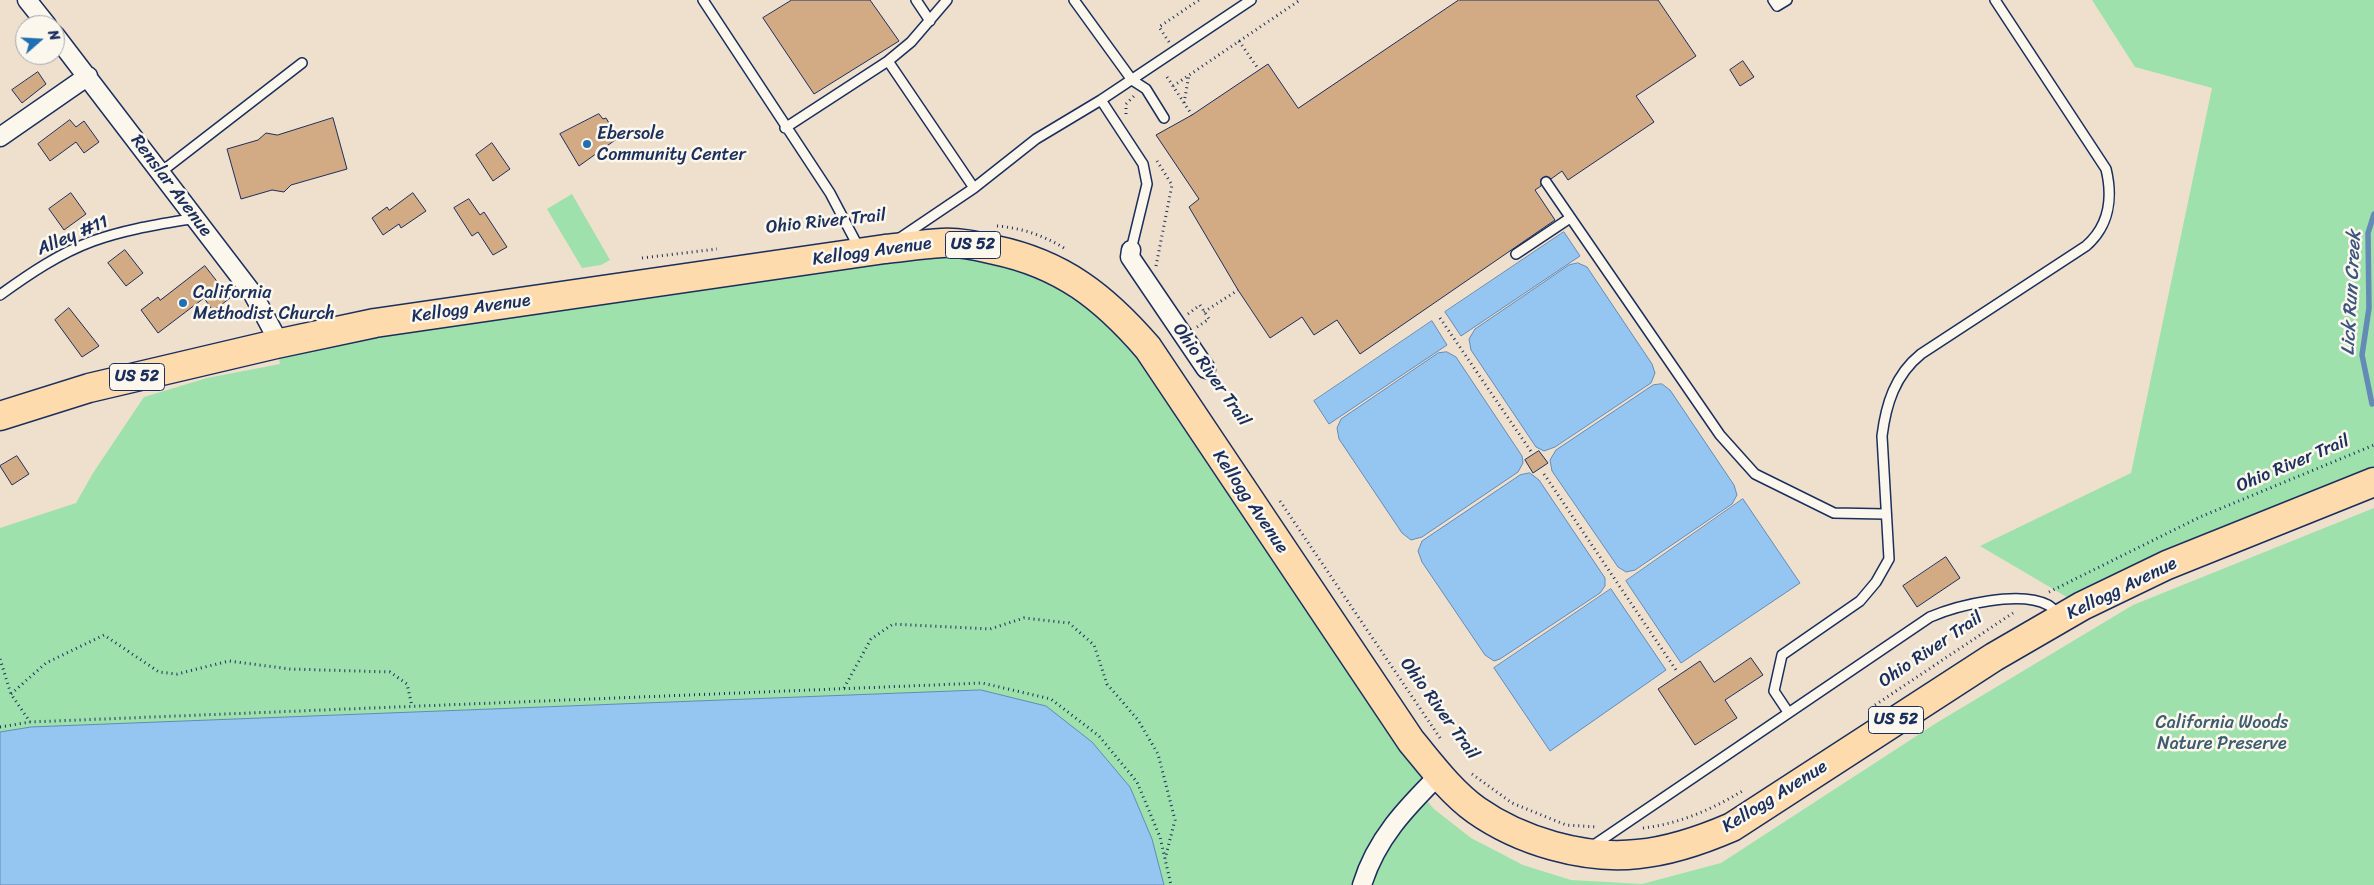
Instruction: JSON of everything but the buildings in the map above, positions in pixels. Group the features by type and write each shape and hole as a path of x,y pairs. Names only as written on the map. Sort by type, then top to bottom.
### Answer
{"main road":[{"name":"Kellogg Avenue","path":"0,416 89,388 375,323 873,251 943,243 969,244 1020,255 1052,267 1102,300 1148,348 1412,741 1454,791 1476,810 1510,829 1540,841 1584,852 1606,855 1636,855 1666,850 1708,838 1732,827 1994,657 2062,618 2168,565 2374,482"}],"street":[{"path":"27,0 39,15"},
{"name":"Renslar Avenue","path":"65,47 253,294 274,333 276,344"},
{"path":"0,137 88,76"},
{"path":"1131,250 1130,257 1206,369"},
{"path":"1362,885 1367,867 1381,840 1400,814 1439,775"}],"lane":[{"path":"704,0 786,128 830,193 873,251 974,188 1036,139 1132,80 1251,0"},
{"path":"916,0 930,20"},
{"path":"786,128 888,61 911,42 947,0"},
{"path":"1074,0 1132,80 1146,89 1164,118"},
{"path":"1773,0 1777,6 1787,0"},
{"path":"1788,712 1774,691 1782,655 1860,601 1876,582 1889,559 1882,436 1884,420 1894,389 1907,366 1940,342 2086,246 2095,239 2108,215 2109,182 2106,169 1995,0"},
{"path":"888,61 974,188"},
{"path":"161,172 302,62"},
{"path":"1101,100 1143,164 1147,184 1131,250"},
{"path":"1546,182 1720,435 1755,474 1834,513 1885,514"},
{"name":"Alley #11","path":"0,295 34,270 92,241 132,230 196,218"},
{"path":"1516,254 1570,218"},
{"path":"1584,852 1930,617 1953,608 1990,601 2033,601 2048,606 2062,618"}],"path":[{"path":"1170,42 1159,26 1199,0"},
{"path":"1173,86 1300,0"},
{"path":"1239,41 1260,70"},
{"path":"1184,103 1190,74"},
{"path":"1166,77 1192,115"},
{"path":"988,226 1011,227 1038,234 1069,251"},
{"path":"642,258 718,249"},
{"path":"1204,312 1238,290"},
{"path":"1440,318 1532,453"},
{"name":"Ohio River Trail","path":"1868,710 1985,630 2033,601 2200,517 2374,445"},
{"path":"1544,474 1676,670"},
{"name":"Ohio River Trail","path":"1274,493 1445,745"},
{"path":"844,688 871,640 893,624 990,629 1024,618 1069,623 1094,645 1106,684 1138,720 1158,754 1175,820 1165,859"},
{"path":"11,694 46,663 104,635 159,672 177,674 229,661 290,669 390,672 407,684 412,706"},
{"path":"0,659 11,694 30,722"},
{"path":"0,727 30,722 982,683 1051,699 1100,736 1137,782 1160,837 1171,885"},
{"name":"Ohio River Trail","path":"1466,771 1512,803 1566,825 1617,829 1655,827 1684,818 1724,802 1747,788"}],"green space":[{"path":"2092,0 2374,0 2374,482 2082,606 1980,546 2131,473 2212,88 2135,67"},
{"path":"572,194 610,260 601,265 582,268 547,209"},
{"name":"California Woods Nature Preserve","path":"943,243 1101,300 1439,775 1421,794 1434,809 1471,838 1523,865 1571,880 1642,884 1721,863 1938,722 2133,605 2374,508 2374,885 0,885 0,528 76,503 93,473 144,397 207,378 280,364 276,344"}],"water":[{"path":"1564,232 1580,256 1461,336 1445,312"},
{"path":"1578,263 1587,267 1652,364 1655,373 1651,383 1555,447 1544,451 1536,447 1471,350 1469,339 1475,329 1569,265"},
{"path":"1432,321 1447,345 1329,424 1314,401"},
{"path":"1447,352 1456,357 1522,456 1523,463 1518,472 1422,537 1411,540 1402,533 1339,439 1337,428 1341,419 1438,353"},
{"path":"1662,384 1670,390 1734,485 1737,495 1732,504 1635,570 1626,572 1618,567 1552,471 1550,460 1556,450 1653,385"},
{"path":"1530,473 1539,480 1605,578 1605,586 1600,593 1500,659 1494,661 1485,655 1422,562 1418,551 1422,541 1520,475"},
{"path":"1743,499 1800,583 1681,663 1626,581"},
{"path":"1611,589 1666,670 1550,751 1494,668"},
{"path":"981,690 1046,706 1092,742 1130,787 1152,839 1164,885 0,885 0,732 31,727"}],"waterway":[{"name":"Lick Run Creek","path":"2372,404 2362,355 2369,308 2368,233 2374,214"}],"place":[{"name":"Ebersole Community Center","path":"587,144"},
{"name":"California Methodist Church","path":"183,303"}]}
